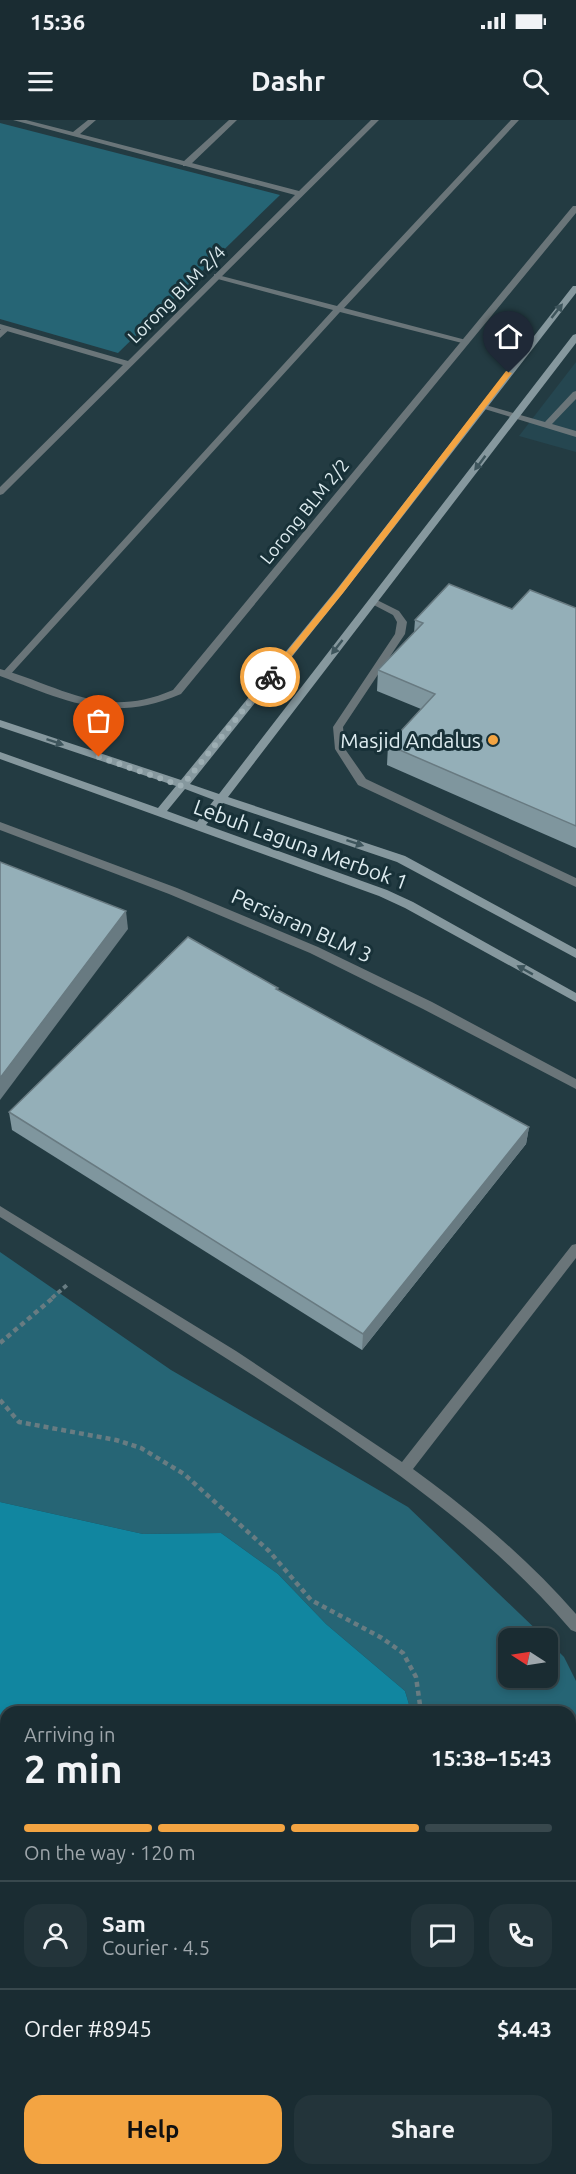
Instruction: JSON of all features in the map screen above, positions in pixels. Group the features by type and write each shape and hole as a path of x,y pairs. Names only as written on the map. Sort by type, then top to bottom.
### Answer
{"street":[{"path":"17,120 300,194"},
{"path":"75,135 92,120"},
{"path":"186,164 233,120"},
{"name":"Lorong BLM 2/4","path":"0,492 375,120"},
{"path":"3,673 515,120"},
{"name":"Lorong BLM 2/2","path":"3,673 111,708 146,706 177,692 463,342 576,208"},
{"path":"217,276 463,342"},
{"path":"160,813 340,591 576,288"},
{"path":"2,330 130,364"},
{"path":"199,827 576,337"},
{"path":"547,426 576,394"},
{"path":"482,407 576,434"},
{"path":"373,601 396,613 402,622 400,634 338,727 340,749 349,765 362,782 576,883"},
{"name":"Lebuh Laguna Merbok 1","path":"0,723 401,859 576,954"},
{"name":"Lebuh Laguna Merbok 1","path":"0,755 383,893 409,905 576,998"},
{"name":"Persiaran BLM 3","path":"0,826 278,933 370,977 576,1084"},
{"path":"0,1211 308,1403 404,1470 472,1522 522,1567 576,1625"},
{"path":"404,1470 576,1249"}],"path":[{"path":"0,1343 88,1266"},
{"path":"0,1401 19,1422 116,1440 141,1448 184,1474 269,1551 311,1600 382,1638 403,1653 416,1677 420,1706"}],"shaded area":[{"path":"0,123 280,195 118,353 0,319"},
{"path":"576,362 576,452 519,436"},
{"path":"0,1252 171,1370 408,1507 535,1628 498,1628 498,1688 558,1688 558,1651 564,1657 576,1681 576,1706 410,1706 405,1691 326,1624 278,1574 221,1533 143,1534 0,1502"},
{"path":"0,1502 143,1534 221,1533 278,1574 326,1624 405,1691 410,1706 0,1706"}],"building":[{"name":"Masjid Andalus","path":"449,584 512,609 530,590 576,608 576,826 388,745 435,694 378,670 423,623 415,620"},
{"path":"0,862 126,911 0,1078"},
{"path":"188,937 278,988 276,989 529,1127 363,1334 9,1112"}],"way so far":[{"path":"99,757 182,786 270,677"}],"place":[{"name":"Masjid Andalus","path":"493,740"}],"route":[{"path":"270,677 340,591 509,373"}]}
